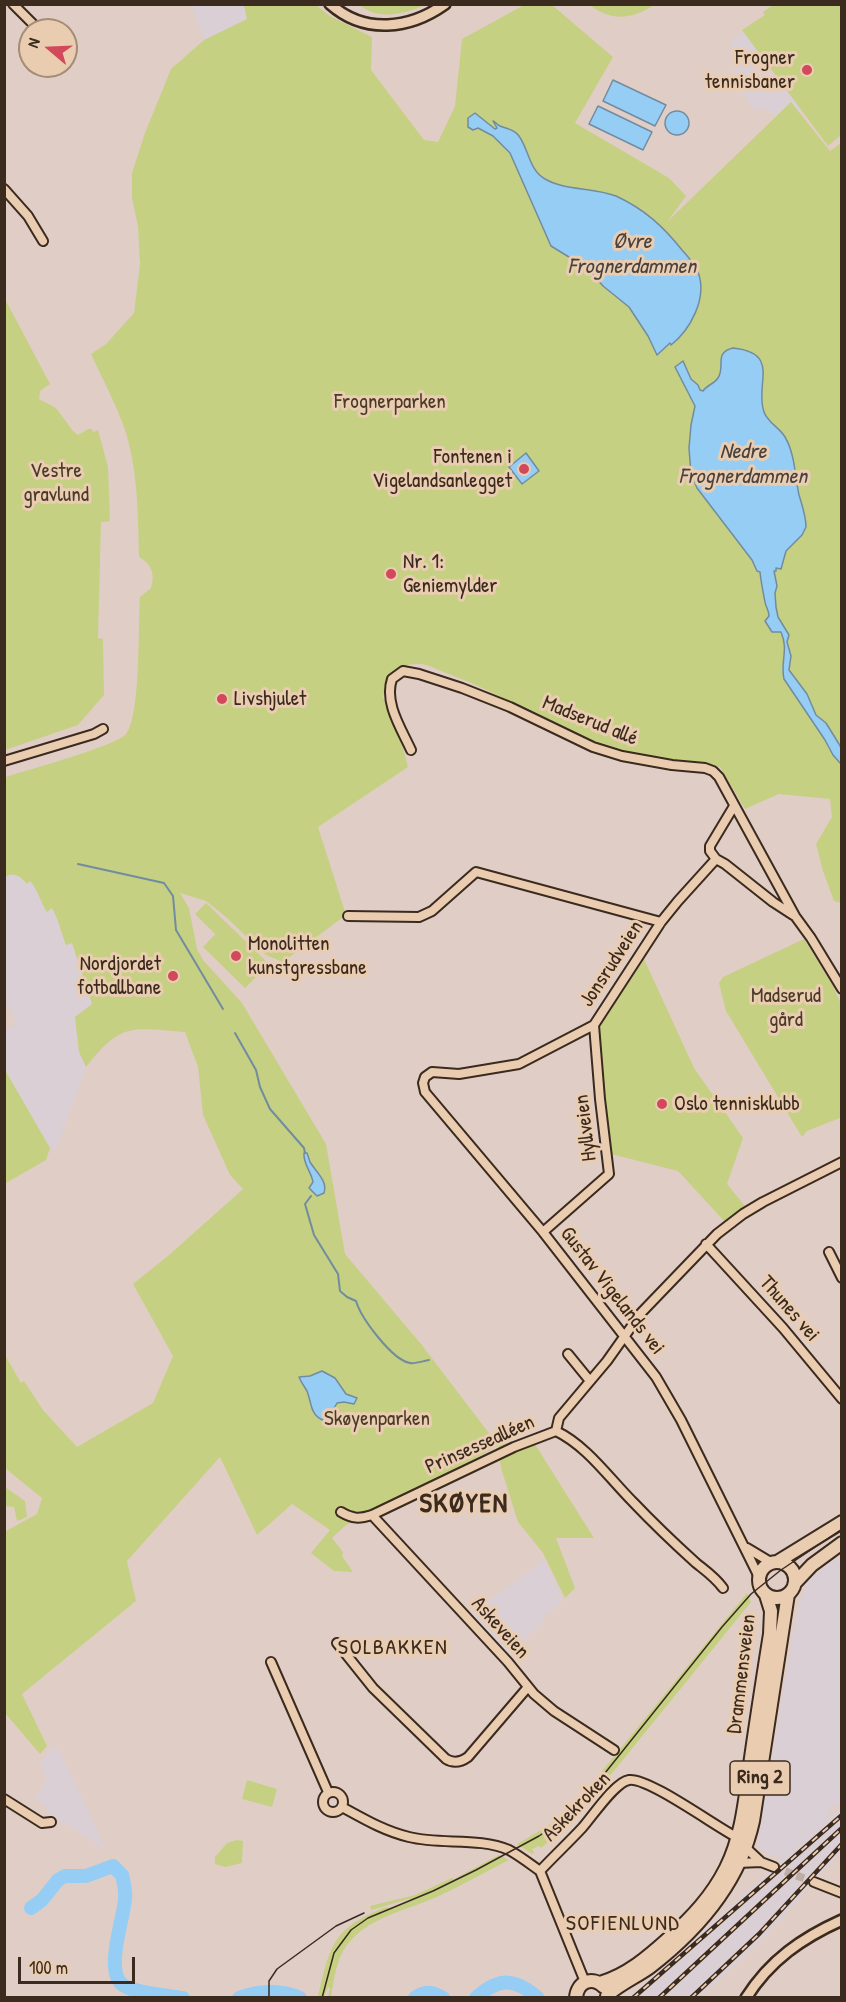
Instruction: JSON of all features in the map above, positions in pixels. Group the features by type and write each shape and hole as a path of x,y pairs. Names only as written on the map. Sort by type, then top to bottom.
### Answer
{"main road":[{"path":"842,1522 762,1570 759,1577 760,1588 766,1595 778,1599 792,1589 812,1565 842,1543"},
{"path":"774,1563 784,1564 794,1573 792,1589"},
{"name":"Drammensveien","path":"600,1983 618,1977 643,1960 691,1918 719,1880 753,1821 792,1589"},
{"name":"Drammensveien","path":"613,1994 662,1957 703,1918 723,1891 738,1863 770,1634 771,1611 766,1595"},
{"path":"576,1998 579,1987 593,1980 613,1994"}],"street":[{"path":"13,4 27,18"},
{"path":"330,4 361,22 382,24 407,23 420,19 445,4"},
{"path":"4,189 28,216 43,241"},
{"name":"Madserud allé","path":"411,750 391,706 390,697 393,679 403,671 462,688 510,707 593,747 647,762 705,768 713,771 719,777 795,916 842,989"},
{"path":"4,761 94,734 103,729"},
{"path":"734,806 710,846 710,851 716,859 795,916"},
{"name":"Jonsrudveien","path":"424,1077 432,1072 459,1074 519,1064 594,1025 661,922 716,859"},
{"path":"348,916 419,917 432,911 476,872 661,922"},
{"name":"Hyllveien","path":"543,1232 609,1174 594,1025"},
{"name":"Gustav Vigelands vei","path":"424,1077 424,1092 543,1232 625,1335 666,1393 747,1548 759,1577"},
{"path":"556,1431 559,1418 608,1361 641,1313 706,1244 743,1214 842,1162"},
{"name":"Thunes vei","path":"706,1244 783,1328 842,1399"},
{"path":"829,1252 842,1278"},
{"path":"568,1354 590,1381"},
{"name":"Prinsessealléen","path":"341,1512 351,1518 372,1515 514,1447 556,1431 570,1439 596,1461 632,1502 696,1563 716,1578 723,1588"},
{"name":"Askeveien","path":"372,1515 508,1662 528,1688 549,1707 614,1750"},
{"path":"747,1548 774,1563"},
{"path":"337,1643 373,1688 446,1760 453,1762 461,1761 468,1756 528,1688"},
{"path":"271,1662 328,1792"},
{"name":"Askekroken","path":"540,1871 582,1828 616,1788 629,1779 649,1784 741,1843"},
{"path":"328,1792 339,1794 343,1800 342,1807 336,1812 325,1809 322,1802 328,1792"},
{"path":"4,1799 42,1823 51,1822"},
{"path":"342,1807 377,1826 410,1837 505,1849 540,1871 585,1982"},
{"path":"741,1843 761,1862 774,1867"},
{"path":"738,1863 761,1862"},
{"path":"814,1882 842,1893"},
{"path":"746,1998 768,1969 786,1952 806,1938 842,1920"}],"shaded area":[{"path":"191,5 244,5 247,19 204,40"},
{"path":"744,31 802,109 784,121 770,111 754,109 736,84 731,41"},
{"path":"13,874 30,881 39,891 41,903 48,912 52,908 67,945 71,942 92,1004 75,1017 79,1052 86,1067 56,1149 50,1148 5,1070 4,1032 17,1023 4,999 5,877"},
{"path":"841,1557 841,1801 830,1809 827,1819 782,1859 760,1850 758,1838 796,1617 807,1582 832,1558 836,1561"},
{"path":"545,1560 563,1600 547,1613 543,1622 508,1655 469,1614"},
{"path":"57,1746 105,1846 104,1849 66,1824 52,1818 45,1806 34,1798 46,1778 40,1763 48,1752"},
{"path":"841,1807 841,1851 767,1934 729,1971 699,1997 628,1998"}],"green space":[{"name":"Frognerparken","path":"244,5 316,5 330,16 372,37 371,70 424,140 438,142 455,106 462,39 524,5 552,5 613,57 575,123 669,178 686,196 668,221 791,102 830,151 841,143 841,903 834,901 816,844 832,817 830,799 779,794 745,809 720,767 658,758 613,748 561,727 468,682 430,666 419,664 411,664 398,669 390,678 383,697 399,732 408,767 318,827 346,915 283,962 266,955 206,901 180,893 189,908 197,949 203,960 242,1003 326,1144 345,1254 421,1344 498,1445 531,1438 594,1538 556,1538 575,1588 565,1598 543,1553 518,1522 501,1468 498,1446 382,1510 346,1525 332,1538 343,1552 342,1556 353,1572 334,1571 311,1553 330,1530 292,1504 257,1535 220,1457 127,1561 136,1601 22,1694 47,1746 40,1754 5,1713 4,1532 37,1514 42,1498 5,1468 5,1355 21,1383 24,1381 43,1410 77,1447 153,1403 173,1356 133,1284 243,1189 230,1175 203,1115 198,1067 185,1032 152,1029 129,1031 109,1042 86,1067 79,1052 75,1017 92,1004 72,943 66,945 52,908 47,912 30,881 27,884 14,875 5,877 5,777 106,745 126,734 131,724 138,669 140,597 151,588 153,578 150,566 139,557 136,491 129,443 117,408 91,354 106,344 134,313 140,264 138,226 132,198 132,173 145,133 171,69 204,40 247,19"},
{"path":"360,5 425,5 400,13 383,14 367,10"},
{"path":"590,5 654,5 630,16 622,17 606,14"},
{"name":"Frogner tennisbaner","path":"773,5 841,5 841,135 828,146 742,30 765,15 763,12"},
{"name":"Vestre gravlund","path":"5,299 50,384 40,391 39,399 56,408 78,435 88,429 92,429 93,432 98,430 108,467 110,521 101,522 98,638 103,639 104,695 78,725 5,750"},
{"name":"Monolitten kunstgressbane","path":"206,903 269,964 245,988 203,947 225,924 215,934 195,914"},
{"name":"Madserud gård","path":"804,939 832,984 841,1004 842,1117 807,1131 802,1137 726,1011 719,983 723,977"},
{"name":"Oslo tennisklubb","path":"644,959 694,1068 743,1138 727,1184 745,1206 725,1222 678,1171 611,1154 598,1029"},
{"path":"5,1070 50,1148 46,1160 6,1183 4,1180"},
{"path":"5,1487 25,1501 27,1517 17,1521 14,1507 5,1506"},
{"path":"747,1593 751,1602 583,1809 584,1811 541,1848 539,1846 532,1849 534,1853 532,1854 517,1844 548,1826 577,1802"},
{"path":"247,1780 277,1789 272,1807 242,1799"},
{"path":"243,1841 242,1863 225,1867 215,1864 215,1857 227,1843"},
{"path":"499,1855 509,1860 439,1896 389,1915 356,1935 340,1957 331,1997 328,1997 330,1988 328,1987 324,1997 318,1997 331,1951 345,1931 369,1914 414,1900 409,1899 371,1910 370,1906 415,1895 454,1879"}],"water":[{"path":"613,80 666,105 655,126 603,101"},
{"path":"598,106 652,132 643,150 589,124"},
{"path":"677,111 685,115 689,123 685,131 677,135 669,131 665,123 669,115"},
{"name":"Øvre Frognerdammen","path":"475,113 495,129 497,128 493,121 517,134 532,165 545,179 553,183 616,196 644,212 675,241 697,269 701,292 691,322 678,339 657,355 629,307 603,286 587,268 551,246 510,153 493,136 478,128 473,130 468,127 468,118"},
{"name":"Nedre Frognerdammen","path":"733,348 748,351 757,356 762,363 764,412 785,437 793,458 806,527 802,535 786,551 781,569 776,568 774,571 777,586 776,607 778,617 789,635 787,642 791,656 789,670 807,694 816,715 826,723 839,744 841,764 784,679 783,638 781,632 772,632 765,621 769,614 760,572 757,571 752,560 697,488 691,474 689,448 695,406 675,367 683,361 691,379 703,391 718,378 723,353"},
{"name":"Fontenen i Vigelandsanlegget","path":"526,453 539,471 522,484 509,467"},
{"path":"304,1153 307,1153 324,1184 324,1193 317,1196 309,1188 313,1182"},
{"path":"322,1371 335,1378 346,1394 357,1398 354,1404 337,1403 325,1421 314,1413 307,1391 299,1377 310,1376"}],"waterway":[{"path":"78,864 164,883 173,896 176,930 223,1009"},
{"path":"235,1033 256,1070 260,1087 270,1109 304,1148 305,1153"},
{"path":"311,1196 305,1204 314,1235 338,1274 340,1291 356,1301 371,1327 386,1347 395,1354 410,1363 429,1360"},
{"path":"31,1908 42,1900 58,1880 65,1876 86,1876 113,1866 122,1875 125,1893 116,1944 115,1969 118,1978 128,1988 183,1998"},
{"path":"476,1998 500,1983 522,1987 538,1998"},
{"path":"239,1998 270,1992 285,1993 300,1998"},
{"path":"415,1998 429,1993 443,1998"}],"tunnel":[{"path":"774,1867 814,1882"}],"tram line":[{"path":"322,1998 334,1953 351,1930 368,1918 476,1870 539,1836 563,1820 593,1788 751,1594 781,1570 842,1529"},
{"path":"269,1998 269,1981 277,1969 336,1926 364,1913"}],"railway":[{"path":"633,1998 842,1815"},
{"path":"659,1998 842,1828"},
{"path":"691,1998 759,1934 842,1844"}],"place":[{"name":"Frogner tennisbaner","path":"807,70"},
{"name":"Fontenen i Vigelandsanlegget","path":"524,469"},
{"name":"Nr. 1: Geniemylder","path":"391,574"},
{"name":"Livshjulet","path":"222,699"},
{"name":"Monolitten kunstgressbane","path":"236,956"},
{"name":"Nordjordet fotballbane","path":"173,976"},
{"name":"Oslo tennisklubb","path":"662,1104"}],"district":[{"name":"SKØYEN","path":"464,1505"},
{"name":"SOLBAKKEN","path":"393,1648"},
{"name":"SOFIENLUND","path":"623,1924"}],"park label":[{"name":"Skøyenparken","path":"377,1419"}]}
